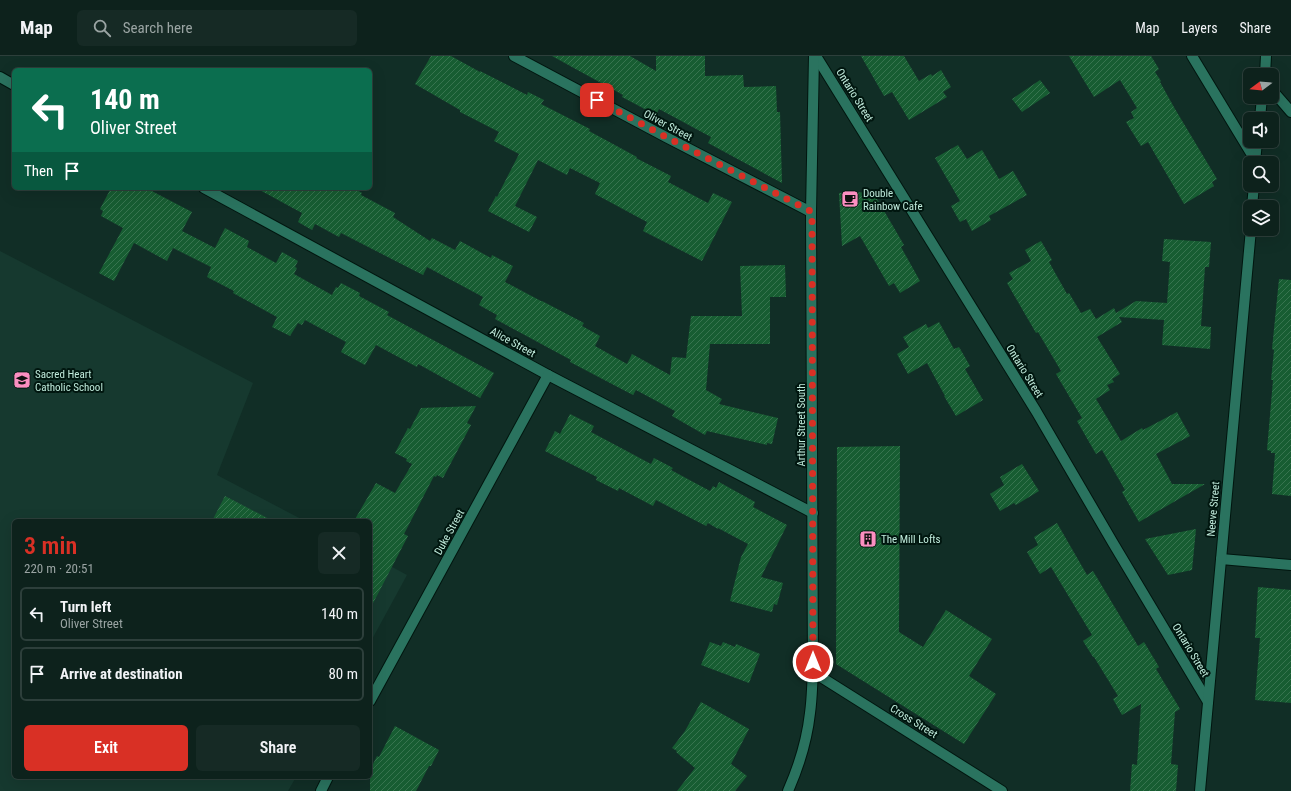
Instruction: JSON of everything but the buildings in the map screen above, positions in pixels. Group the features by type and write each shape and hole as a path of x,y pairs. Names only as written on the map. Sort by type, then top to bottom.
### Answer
{"street":[{"name":"Oliver Street","path":"514,56 666,137 812,212"},
{"name":"Arthur Street South","path":"788,791 796,773 806,738 810,712 813,672 812,212 815,56"},
{"name":"Ontario Street","path":"815,56 1036,411 1208,702"},
{"path":"1192,56 1251,156"},
{"path":"1265,68 1266,56"},
{"path":"0,77 12,84"},
{"path":"1279,98 1291,112"},
{"name":"Alice Street","path":"208,190 548,375 813,513"},
{"name":"Neeve Street","path":"1200,791 1250,236"},
{"name":"Duke Street","path":"372,697 548,375"},
{"path":"1221,558 1291,565"},
{"name":"Cross Street","path":"813,672 1002,791"},
{"path":"321,791 327,779"}],"shaded area":[{"path":"0,251 253,383 217,475 301,519 12,519 12,779 295,779 288,791 0,791"},
{"path":"372,556 407,575 372,639"}],"place":[{"name":"Double Rainbow Cafe","path":"850,199"},
{"name":"Sacred Heart Catholic School","path":"22,380"},
{"name":"The Mill Lofts","path":"868,539"}],"route":[{"path":"597,100 812,212 813,662"}]}
